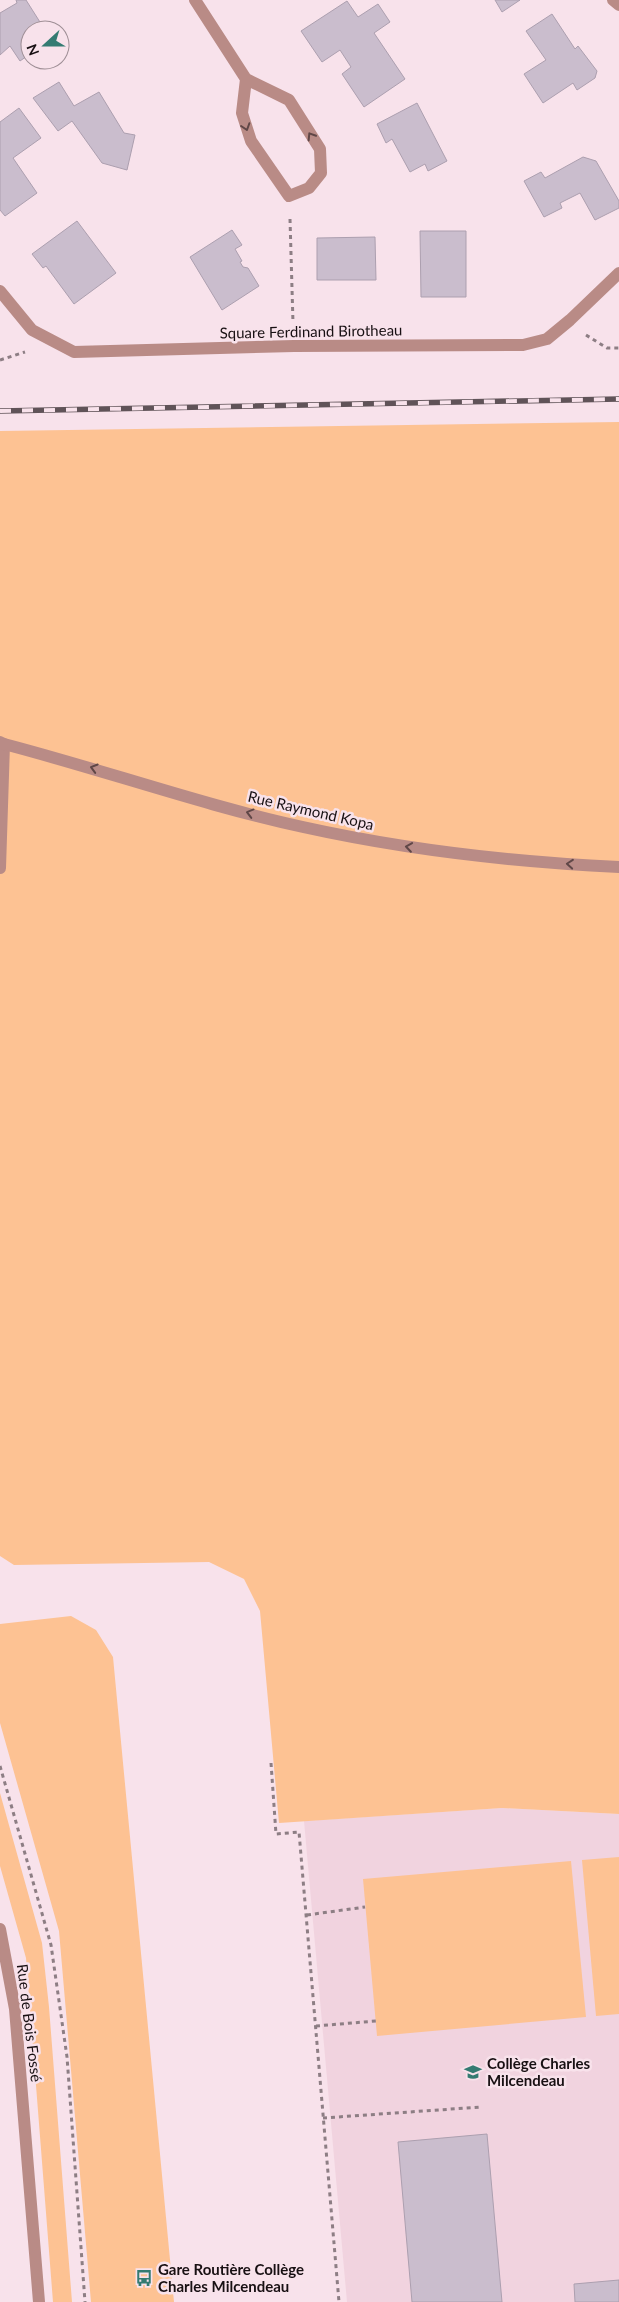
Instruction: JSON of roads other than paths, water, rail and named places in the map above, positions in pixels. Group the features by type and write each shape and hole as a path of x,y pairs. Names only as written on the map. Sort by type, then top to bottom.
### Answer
{"street":[{"path":"195,0 246,79 289,100 320,150 321,174 309,188 289,196 251,141 242,113 246,79"},
{"path":"613,0 619,5"},
{"name":"Square Ferdinand Birotheau","path":"0,292 32,330 74,352 294,346 523,345 547,339 570,320 619,273"},
{"path":"0,868 2,743"},
{"name":"Rue Raymond Kopa","path":"2,743 293,824 391,845 481,857 619,867"},
{"name":"Rue de Bois Fossé","path":"0,1929 15,2009 39,2302"}],"railway":[{"path":"0,411 619,399"}],"place":[{"name":"Collège Charles Milcendeau","path":"473,2072"},
{"name":"Gare Routière Collège Charles Milcendeau","path":"144,2278"}]}
